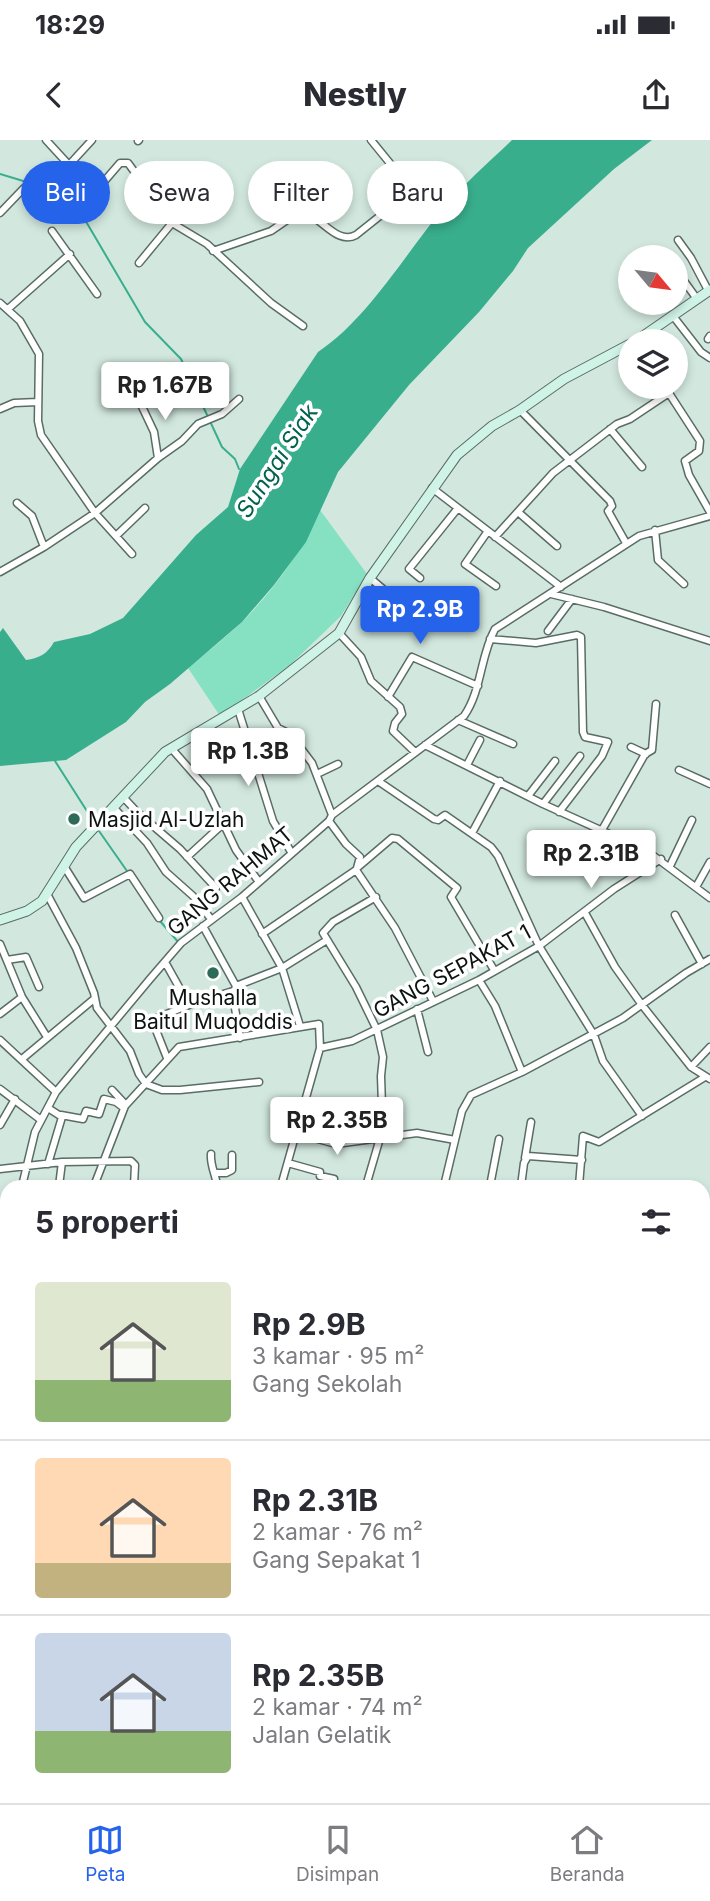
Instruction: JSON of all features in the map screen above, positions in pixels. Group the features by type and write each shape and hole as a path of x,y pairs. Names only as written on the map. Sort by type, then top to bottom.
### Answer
{"main road":[{"path":"654,329 709,292"},
{"path":"0,920 27,911 47,894 76,847 160,757 259,696 339,633 370,578 457,455 492,426 564,379 618,350"}],"street":[{"path":"47,140 65,161"},
{"path":"73,161 92,140"},
{"path":"214,251 271,231 300,211 305,211 343,238 350,239 356,235 405,196 407,189 406,183 371,140"},
{"path":"110,174 120,163 124,163"},
{"path":"0,213 21,191"},
{"path":"139,263 171,224"},
{"path":"174,224 200,239 271,303 303,326"},
{"path":"52,231 97,294"},
{"path":"678,240 709,292"},
{"path":"8,309 70,254"},
{"path":"688,287 696,299"},
{"path":"0,303 20,321 38,354 38,426 41,435 95,513 132,554"},
{"path":"673,316 701,352 710,358"},
{"path":"137,396 154,432 158,458"},
{"path":"0,572 95,513 158,458 182,441 198,424 222,414 239,399"},
{"path":"495,537 553,473 622,420 631,419 656,399"},
{"path":"559,811 602,756 608,742 585,737 583,732 581,637 568,636 536,643 490,639 495,629 626,543 654,530 710,514 689,475 685,461 699,451 700,441 673,399"},
{"path":"0,409 14,403 38,402"},
{"path":"520,410 611,503 608,511 626,543"},
{"path":"610,429 642,467"},
{"path":"432,488 561,587"},
{"path":"17,503 32,516 44,547"},
{"path":"117,535 145,508"},
{"path":"420,578 409,569 458,508"},
{"path":"518,512 557,546"},
{"path":"654,530 658,560 684,584"},
{"path":"488,531 465,564 496,586"},
{"path":"370,578 383,589 391,601 425,617"},
{"path":"551,594 710,641"},
{"path":"548,631 572,599"},
{"path":"339,633 361,657 372,681 402,710 393,731 415,752"},
{"name":"GANG RAHMAT","path":"23,1180 41,1120 57,1092 181,943 242,897 330,818 458,720 470,706 478,686 490,639"},
{"path":"388,697 412,657 478,686"},
{"path":"259,696 278,727 290,734 312,763 330,818 346,844 359,857 357,868 396,928 433,1001"},
{"path":"602,830 646,754 652,750 656,704"},
{"path":"238,709 273,821 291,852"},
{"path":"458,720 513,744"},
{"path":"467,765 480,740"},
{"path":"425,745 661,859 709,894"},
{"path":"631,747 646,754"},
{"path":"172,748 207,789 236,850 259,881"},
{"path":"543,804 580,756"},
{"path":"528,796 555,761"},
{"path":"317,774 338,764"},
{"path":"680,770 710,784"},
{"path":"377,781 434,819 438,820 445,815 491,847 498,856 539,946 594,1035 603,1061 642,1116"},
{"path":"472,834 500,781"},
{"path":"124,798 216,888"},
{"path":"114,808 147,843 166,872 193,896 211,919"},
{"path":"670,866 692,820"},
{"path":"187,857 223,824"},
{"path":"261,934 357,868 392,838 398,839 457,888 451,897 494,970"},
{"name":"GANG SEPAKAT 1","path":"320,1048 342,1045 433,1001 452,995 539,946 621,883 661,859"},
{"path":"696,887 710,862"},
{"path":"64,866 84,898 130,874 159,918"},
{"path":"47,894 76,948 94,993 97,1008 130,1051 146,1084 162,1090 180,1090 259,1082"},
{"path":"242,897 282,968 300,1026"},
{"path":"368,1180 382,1137 383,1057 377,1030 356,987 323,933 324,929 376,897"},
{"path":"580,1180 583,1136 599,1142 708,1078 691,1067 642,1005 615,967 584,913"},
{"path":"675,915 702,964"},
{"path":"202,926 234,989 240,1038"},
{"path":"167,1058 152,1020 282,968 327,940"},
{"path":"0,944 22,997 47,1037"},
{"path":"7,960 26,957 39,987"},
{"path":"445,1180 462,1111 471,1095 594,1035 710,959"},
{"path":"165,962 189,1005"},
{"path":"478,980 495,1006 522,1072"},
{"path":"0,1014 22,997"},
{"path":"22,1059 94,999"},
{"path":"417,1009 428,1052"},
{"path":"96,1180 125,1107 172,1052 185,1045 319,1024 320,1048 283,1180"},
{"path":"0,1040 57,1092"},
{"path":"691,1067 710,1047"},
{"path":"0,1089 41,1120"},
{"path":"111,1090 125,1107"},
{"path":"48,1108 61,1115 83,1119 86,1111 99,1114 104,1098 125,1107"},
{"path":"0,1125 15,1099"},
{"path":"48,1164 61,1115"},
{"path":"522,1180 531,1122"},
{"path":"296,1133 336,1144 417,1133 455,1140"},
{"path":"491,1180 499,1139"},
{"path":"211,1154 211,1167 216,1180"},
{"path":"214,1173 232,1170 232,1155"},
{"path":"525,1158 528,1156 582,1160"},
{"path":"60,1180 62,1162"},
{"path":"0,1169 62,1162 133,1162 134,1180"},
{"path":"288,1163 320,1172 320,1176 334,1180"}],"shaded area":[{"path":"320,510 367,574 341,616 290,665 220,716 188,668 242,622 265,597 296,555"}],"water":[{"name":"Sungai Siak","path":"512,140 652,140 614,169 528,248 479,312 409,385 338,472 306,542 242,622 145,702 126,722 66,760 0,766 0,632 3,628 26,660 43,655 54,642 90,634 123,618 196,535 228,507 240,469 318,352 354,322 430,224 468,224 470,180"}],"waterway":[{"path":"0,174 43,187 81,213 145,322 181,359 222,447 235,459 239,469"},
{"path":"55,761 92,819"},
{"path":"99,831 127,871"},
{"path":"160,921 179,943"}],"place":[{"name":"Masjid Al-Uzlah","path":"74,819"},
{"name":"Mushalla Baitul Muqoddis","path":"213,973"}]}
